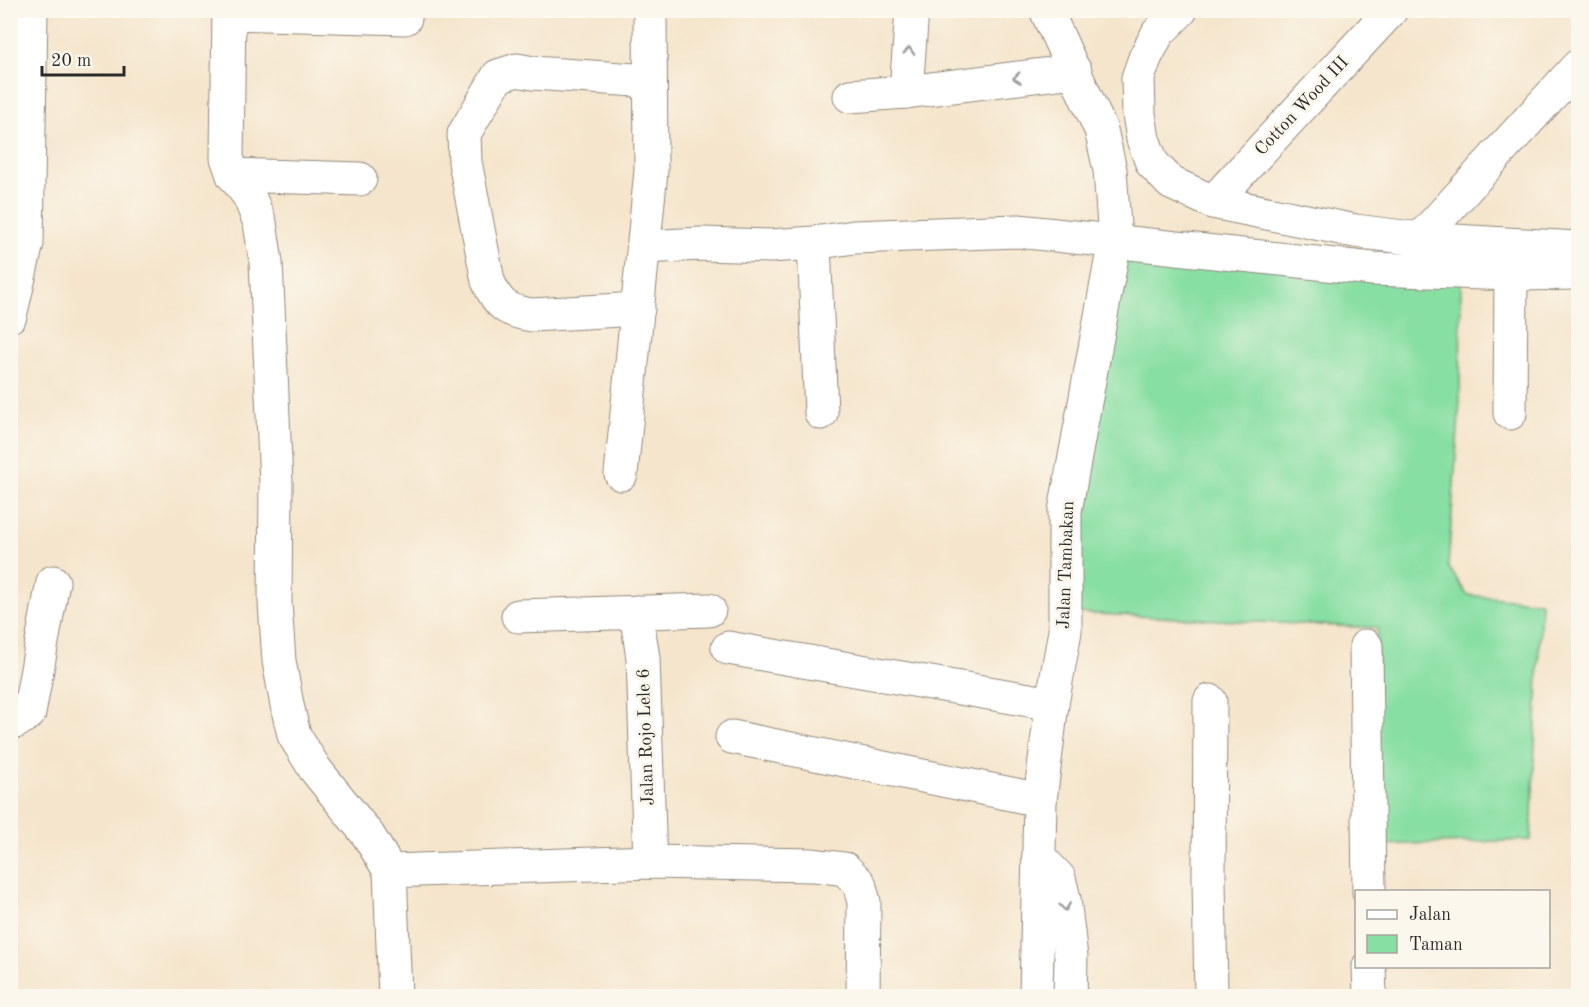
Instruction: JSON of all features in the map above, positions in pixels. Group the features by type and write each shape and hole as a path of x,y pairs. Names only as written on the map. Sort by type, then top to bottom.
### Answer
{"street":[{"path":"10,316 19,244 21,49 31,10"},
{"path":"621,474 651,171 650,10"},
{"path":"906,92 912,10"},
{"name":"Jalan Tambakan","path":"1036,996 1040,800 1052,704 1065,630 1065,511 1115,240 1110,170 1101,130 1046,10"},
{"path":"1181,10 1158,33 1138,78 1139,114 1143,139 1152,163 1171,183 1213,202 1355,231 1420,239 1578,248"},
{"name":"Cotton Wood III","path":"1213,202 1391,10"},
{"path":"394,996 390,871 368,835 315,769 294,735 287,705 279,661 275,603 276,483 266,262 260,223 249,196 233,175 226,158 229,12 405,18"},
{"path":"1420,239 1578,66"},
{"path":"638,309 532,315 515,312 502,306 493,294 488,281 465,162 464,134 498,76 517,70 650,81"},
{"path":"850,96 906,92 1075,71"},
{"path":"233,175 360,179"},
{"path":"644,247 701,244 770,246 854,237 1018,231 1373,268 1511,274 1578,273"},
{"path":"814,243 820,413"},
{"path":"1510,413 1511,274"},
{"path":"10,721 15,722 28,713 53,582"},
{"path":"518,616 709,610"},
{"name":"Jalan Rojo Lele 6","path":"636,612 643,658 650,862"},
{"path":"1366,646 1369,890"},
{"path":"728,648 1052,704"},
{"path":"1210,701 1211,996"},
{"path":"732,737 1040,800"},
{"path":"1039,857 1059,878 1064,899 1071,957 1070,996"},
{"path":"390,871 650,862 813,865 845,869 859,883 864,902 863,996"},
{"path":"1370,968 1370,996"}],"green space":[{"path":"1119,246 1461,281 1460,402 1448,566 1467,595 1541,602 1531,840 1378,845 1377,628 1076,613 1071,533"}]}
